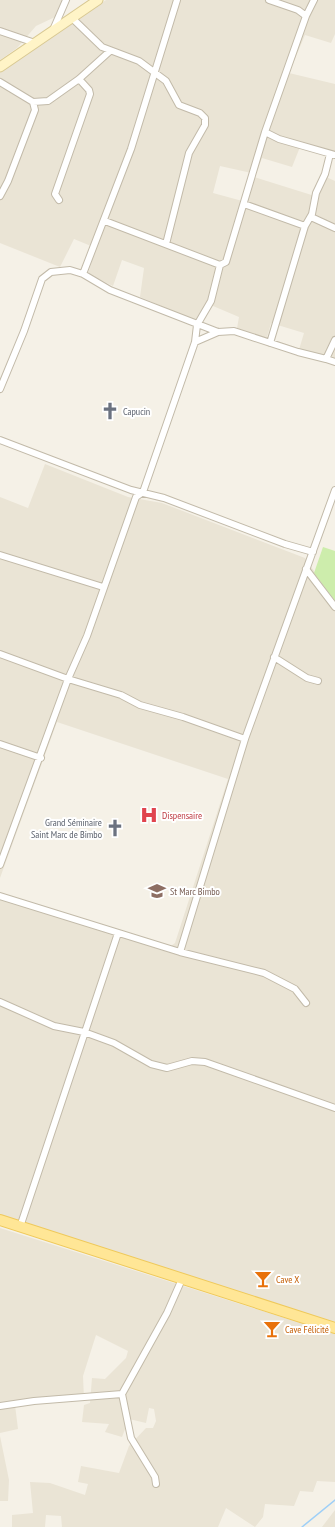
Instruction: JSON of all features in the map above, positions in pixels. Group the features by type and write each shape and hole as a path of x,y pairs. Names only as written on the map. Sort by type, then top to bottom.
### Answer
{"main road":[{"path":"0,67 98,0"},
{"path":"0,1220 335,1328"}],"street":[{"path":"52,31 65,0"},
{"path":"83,274 105,221 131,148 177,0"},
{"path":"269,0 298,10 306,16"},
{"path":"105,221 220,265 226,262 265,132 306,16 314,0"},
{"path":"72,18 91,38 110,50 139,61 154,72 170,86 179,105 200,113 206,122 189,153 166,244"},
{"path":"0,31 35,43"},
{"path":"0,82 33,102 48,101 79,79 110,50"},
{"path":"59,200 55,194 90,94 90,90 79,79"},
{"path":"0,196 8,182 32,120 35,110 33,102"},
{"path":"265,132 279,139 332,155 316,193 310,217 305,226 270,343"},
{"path":"244,204 305,226"},
{"path":"310,217 335,228"},
{"path":"0,865 41,758 68,679 87,636 103,587 123,537 136,497 143,492 195,342 197,325 211,301 220,265"},
{"path":"0,389 24,331 42,279 51,272 70,270 83,274 110,290 218,332"},
{"path":"195,342 218,332 234,331 335,362"},
{"path":"326,359 335,340"},
{"path":"0,440 131,490 164,498 285,544 313,552"},
{"path":"180,952 245,739 335,490"},
{"path":"0,555 103,587"},
{"path":"306,569 335,607"},
{"path":"0,654 68,679 121,695 140,706 183,717 245,739"},
{"path":"274,657 307,678 318,681"},
{"path":"0,744 41,758"},
{"path":"0,896 180,952 264,973 295,989 306,1003"},
{"path":"20,1227 118,933"},
{"path":"0,1002 54,1026 84,1032 114,1043 151,1064 167,1068 192,1061 205,1062 335,1108"},
{"path":"156,1484 155,1477 131,1438 122,1394 167,1313 182,1279"},
{"path":"0,1406 34,1400 122,1394"}],"shaded area":[{"path":"0,0 64,0 55,17 36,26 17,48 0,60"},
{"path":"106,0 335,0 335,34 331,43 305,35 289,73 335,84 335,157 300,147 292,167 262,158 256,174 220,166 213,193 246,202 254,177 318,197 326,177 335,181 335,360 298,353 304,333 271,323 266,341 236,334 239,317 206,303 197,321 140,297 144,268 122,260 113,286 88,274 95,251 91,246 74,239 60,267 0,243 0,71"},
{"path":"45,464 128,497 162,503 305,558 335,601 335,1324 0,1216 0,894 171,946 175,943 228,779 57,722 0,878 0,497 28,508"},
{"path":"0,1228 335,1334 335,1482 317,1481 313,1492 300,1491 294,1506 265,1504 263,1517 255,1527 226,1508 218,1527 62,1527 61,1516 46,1515 45,1527 12,1527 12,1515 33,1513 30,1482 50,1483 85,1495 88,1484 78,1482 81,1466 119,1473 129,1446 146,1428 153,1428 156,1421 154,1409 149,1408 146,1423 129,1419 122,1437 105,1432 109,1424 82,1422 84,1405 90,1403 92,1378 105,1379 126,1358 128,1351 96,1335 83,1376 84,1399 54,1396 15,1405 18,1429 0,1433"},
{"path":"0,1436 9,1480 8,1501 0,1501"},
{"path":"335,1510 335,1527 322,1527"}],"green space":[{"path":"323,547 335,551 335,601 314,573"}],"waterway":[{"path":"302,1527 335,1500"}],"place":[{"name":"Capucin","path":"110,411"},
{"name":"Dispensaire","path":"149,815"},
{"name":"Grand Séminaire Saint Marc de Bimbo","path":"115,828"},
{"name":"St Marc Bimbo","path":"157,891"},
{"name":"Cave X","path":"263,1279"},
{"name":"Cave Félicité","path":"272,1329"}]}
